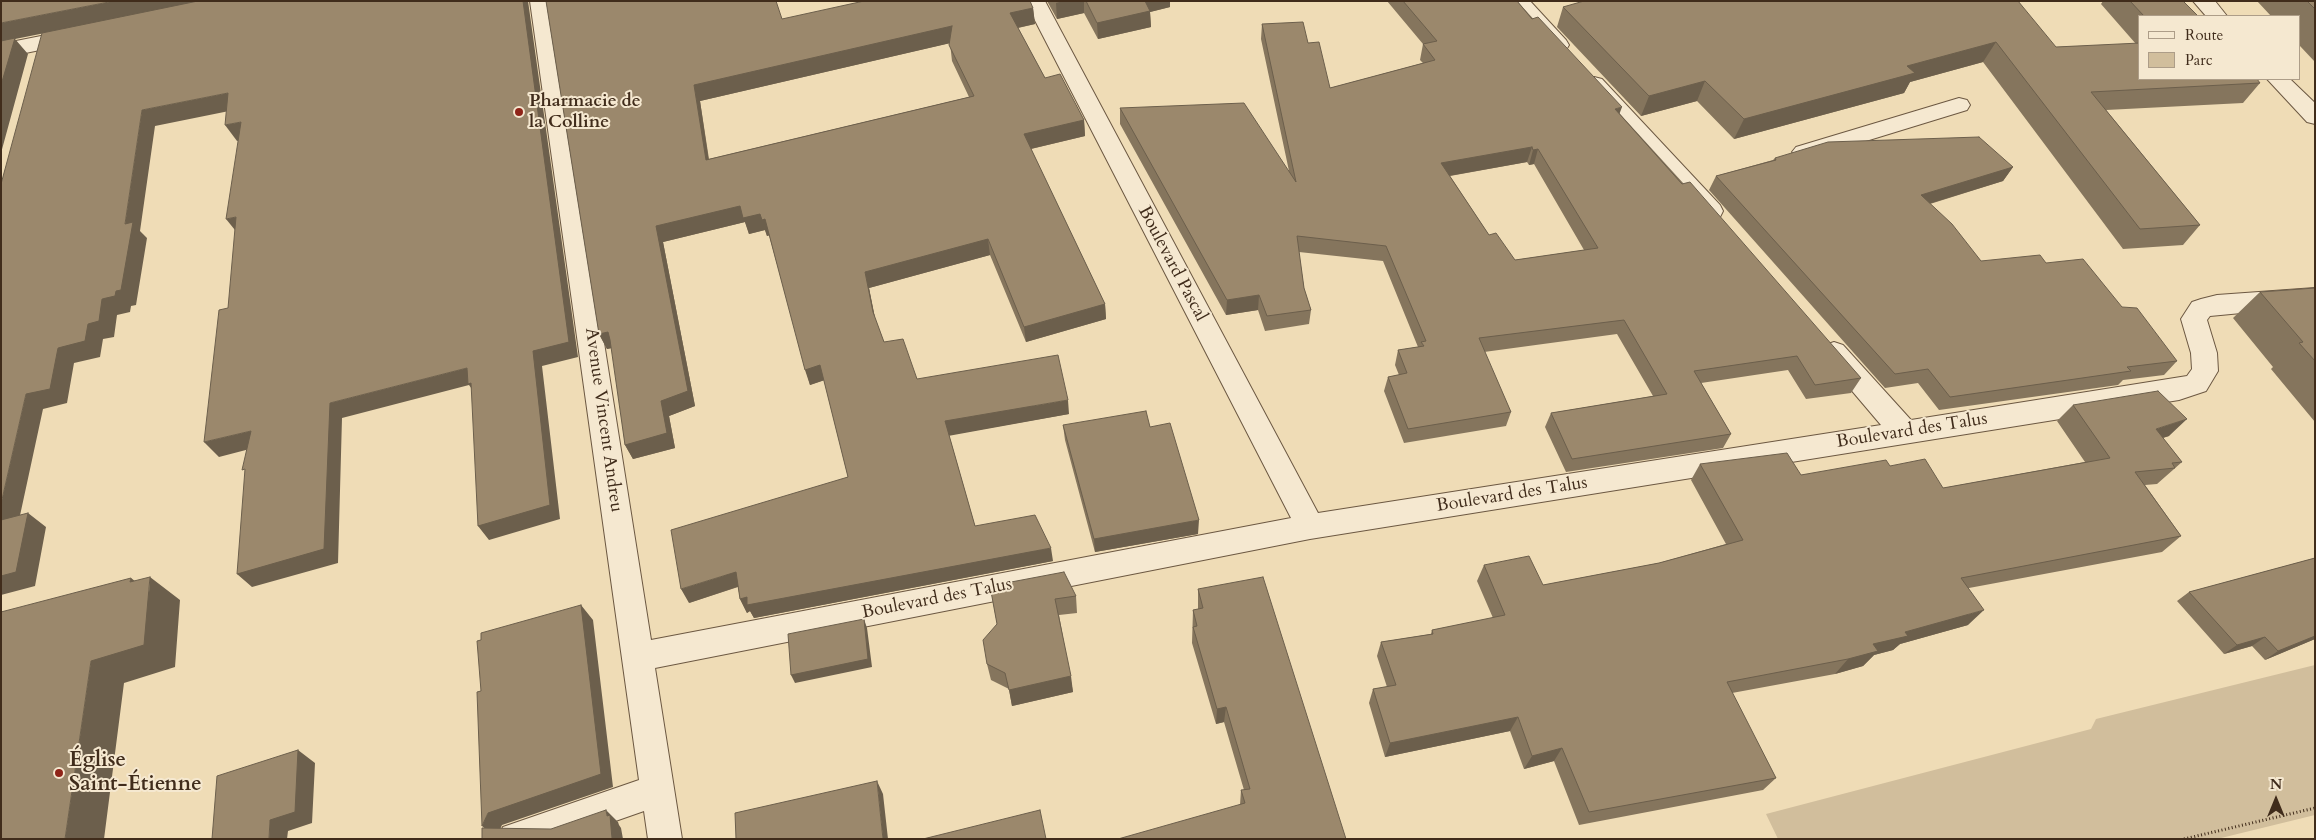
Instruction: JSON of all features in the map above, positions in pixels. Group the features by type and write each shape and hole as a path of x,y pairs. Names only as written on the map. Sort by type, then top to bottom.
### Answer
{"street":[{"name":"Avenue Vincent Andreu","path":"540,1 665,839"},
{"name":"Boulevard Pascal","path":"1035,1 1310,527"},
{"path":"1518,1 1574,62 1699,184 1729,231"},
{"path":"2203,1 2217,15"},
{"path":"1,51 42,52 93,33"},
{"path":"2279,80 2315,117"},
{"path":"1782,158 1959,105"},
{"name":"Boulevard des Talus","path":"638,657 1310,527 2169,390 2196,384 2206,371 2204,353 2194,319 2202,309 2217,305 2315,297"},
{"path":"1820,335 1904,432"},
{"path":"515,839 657,790"}],"path":[{"path":"2184,839 2315,808"}],"green space":[{"path":"2315,665 2315,815 2217,839 1778,839 1766,814 2091,729 2096,719"}],"building":[{"path":"1,1 114,1 1,23"},
{"path":"198,1 523,1 569,342 533,351 550,505 478,526 471,383 468,384 467,368 330,403 324,549 237,574 245,469 242,470 251,431 204,442 219,310 228,308 236,217 226,219 241,122 225,125 228,93 142,110 125,224 133,222 121,290 116,291 115,296 102,299 99,321 88,324 85,341 58,348 50,389 26,394 1,504 1,184 42,33"},
{"path":"546,1 776,1 782,19 864,1 1030,1 1033,8 1010,13 1045,78 1060,74 1084,120 1024,134 1105,304 1024,327 988,239 865,272 873,312 884,342 903,339 917,379 1058,355 1068,400 945,421 975,526 1035,515 1051,548 747,605 747,597 740,599 736,572 681,589 671,530 848,477 820,365 805,370 765,219 762,220 760,214 743,218 740,206 656,226 688,391 661,401 667,433 625,445 610,340 608,332 599,334","holes":["952,26 949,45 974,96 706,160 694,85"]},
{"path":"1086,1 1145,1 1150,11 1097,23"},
{"path":"1403,1 1517,1 1532,19 1538,17 1622,107 1615,109 1682,184 1690,182 1861,378 1815,385 1797,356 1694,371 1731,434 1572,459 1551,413 1667,394 1624,320 1479,338 1511,412 1408,429 1388,377 1407,373 1398,350 1424,346 1421,342 1426,341 1386,246 1297,236 1304,288 1311,310 1267,316 1259,295 1227,300 1120,108 1244,103 1296,182 1262,24 1303,22 1308,43 1319,42 1330,88 1435,60 1423,44 1437,41","holes":["1532,147 1533,150 1538,149 1598,248 1515,260 1496,233 1489,235 1441,163"]},
{"path":"1584,1 2018,1 2056,47 2138,43 2138,80 2258,80 2260,83 2091,92 2200,225 2140,229 1996,42 1907,66 1915,73 1744,119 1705,81 1649,96 1563,7"},
{"path":"2130,1 2183,1 2197,15 2143,15"},
{"path":"2307,1 2315,1 2315,9"},
{"path":"15,38 1,85 1,41"},
{"path":"1979,137 2013,167 1921,195 1952,224 1981,261 2040,255 2046,263 2083,259 2122,307 2137,308 2177,361 2127,367 2131,371 1950,397 1928,369 1895,374 1716,176 1776,160 1775,158 1828,142"},
{"path":"2315,288 2315,361 2299,343 2303,342 2260,292"},
{"path":"2158,391 2187,419 2156,429 2182,462 2172,463 2175,468 2135,472 2181,536 1961,578 1984,610 1905,632 1908,636 1873,644 1878,651 1848,659 1727,682 1776,778 1589,812 1562,748 1532,756 1518,717 1390,743 1373,689 1396,685 1381,642 1433,634 1432,630 1505,615 1484,565 1529,556 1543,585 1659,563 1743,540 1700,464 1787,453 1801,475 1886,460 1890,466 1925,459 1943,488 2110,458 2073,405"},
{"path":"1146,411 1150,427 1170,423 1199,520 1094,539 1063,425"},
{"path":"28,513 16,572 1,576 1,520"},
{"path":"2315,558 2315,636 2278,651 2265,637 2237,645 2189,592"},
{"path":"1064,572 1076,596 1055,599 1071,676 1009,690 1005,673 987,664 983,640 997,624 990,586"},
{"path":"150,577 144,645 91,661 65,839 1,839 1,612 131,578 130,582"},
{"path":"1263,577 1346,839 1118,839 1245,803 1241,790 1250,789 1226,707 1217,709 1193,627 1197,626 1193,610 1203,608 1198,589"},
{"path":"581,605 601,774 488,813 482,826 477,692 481,691 477,641 481,640 481,633"},
{"path":"864,619 868,659 791,675 788,634"},
{"path":"298,750 295,812 270,820 269,839 212,839 217,776"},
{"path":"877,781 883,839 736,839 735,813"},
{"path":"606,810 607,816 610,815 612,839 482,839 482,828 551,829"},
{"path":"1040,810 1046,839 923,839"}],"place":[{"name":"Pharmacie de la Colline","path":"519,112"},
{"name":"Église Saint-Étienne","path":"59,773"}]}
